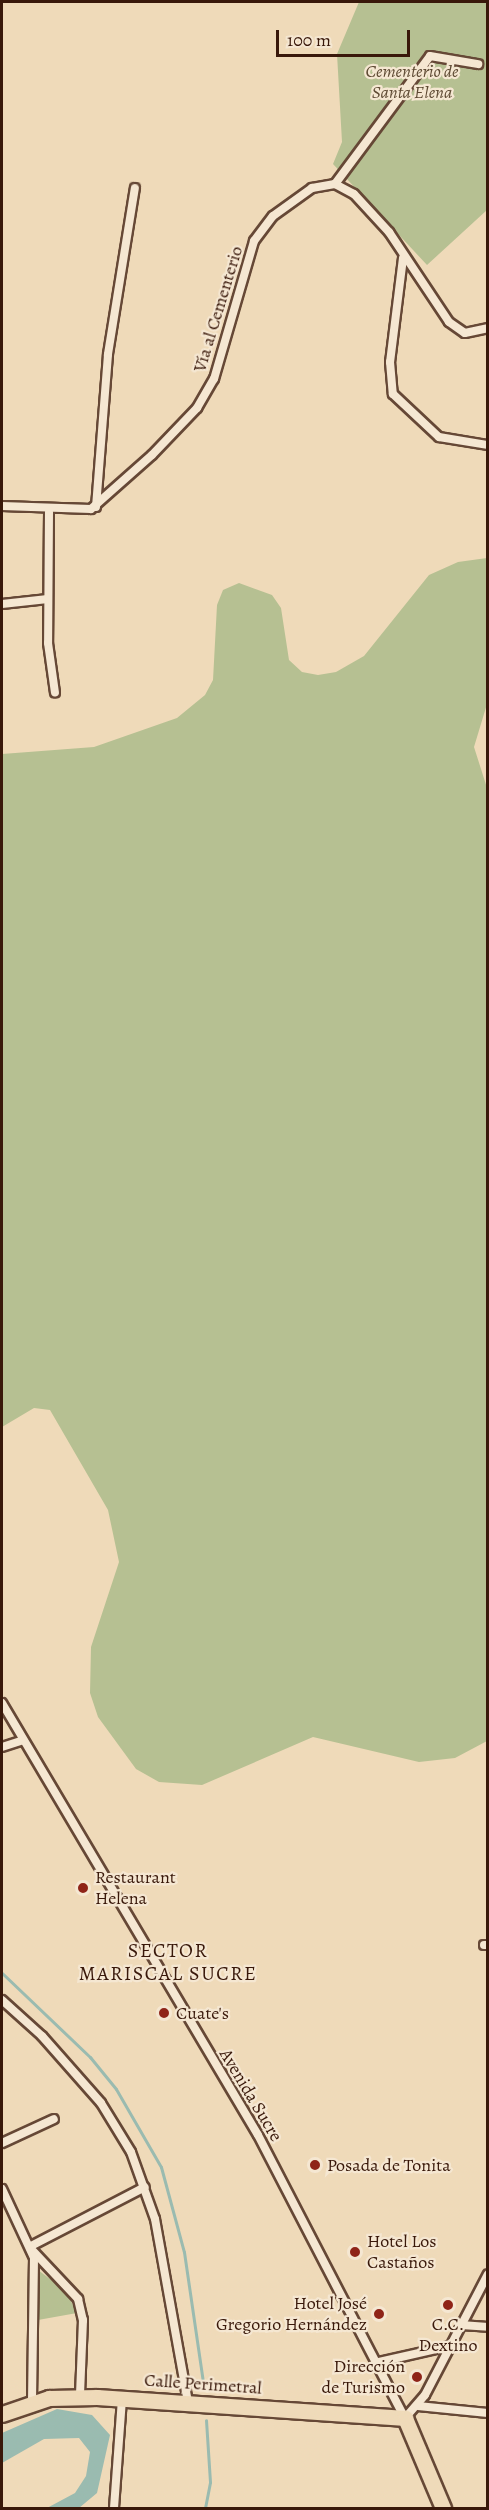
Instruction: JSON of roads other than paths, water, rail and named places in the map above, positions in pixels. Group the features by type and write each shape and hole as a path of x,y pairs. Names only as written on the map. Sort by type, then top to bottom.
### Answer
{"highway":[{"name":"Calle Perimetral","path":"2,2414 32,2402 80,2396 405,2418"},
{"path":"405,2418 443,2508"}],"street":[{"path":"478,64 430,56 335,184 372,213 448,322 465,333 488,328"},
{"name":"Vía al Cementerio","path":"96,507 205,398 262,229 296,196 335,184"},
{"path":"2,506 49,512 96,507 108,354 135,188"},
{"path":"403,258 390,362 393,394 439,437 488,445"},
{"path":"49,512 48,599 55,693"},
{"path":"2,604 48,599"},
{"name":"Avenida Sucre","path":"2,1703 258,2135 379,2362 405,2418"},
{"path":"2,1747 23,1740"},
{"path":"2,2000 42,2036 101,2103 145,2187 188,2402"},
{"path":"2,2143 54,2119"},
{"path":"32,2249 145,2187"},
{"path":"2,2189 32,2249 78,2299 83,2320 80,2396"},
{"path":"32,2249 32,2402"},
{"path":"405,2418 418,2406 488,2274"},
{"path":"461,2325 488,2327"},
{"path":"379,2362 450,2346"},
{"path":"114,2508 122,2398"},
{"path":"418,2406 488,2413"}],"water":[{"path":"57,2409 92,2415 110,2435 97,2493 79,2508 47,2508 75,2493 86,2476 90,2452 79,2438 44,2439 2,2463 2,2433"}],"waterway":[{"path":"2,1973 90,2057 116,2089 161,2167 184,2252 204,2389"},
{"path":"205,2508 210,2482 206,2420"}],"place":[{"name":"Restaurant Helena","path":"83,1888"},
{"name":"Cuate's","path":"164,2013"},
{"name":"Posada de Tonita","path":"315,2165"},
{"name":"Hotel Los Castaños","path":"355,2252"},
{"name":"C.C. Dextino","path":"448,2305"},
{"name":"Hotel José Gregorio Hernández","path":"379,2314"},
{"name":"Dirección de Turismo","path":"417,2377"}],"district":[{"name":"SECTOR MARISCAL SUCRE","path":"168,1962"}],"park label":[{"name":"Cementerio de Santa Elena","path":"412,82"}]}
